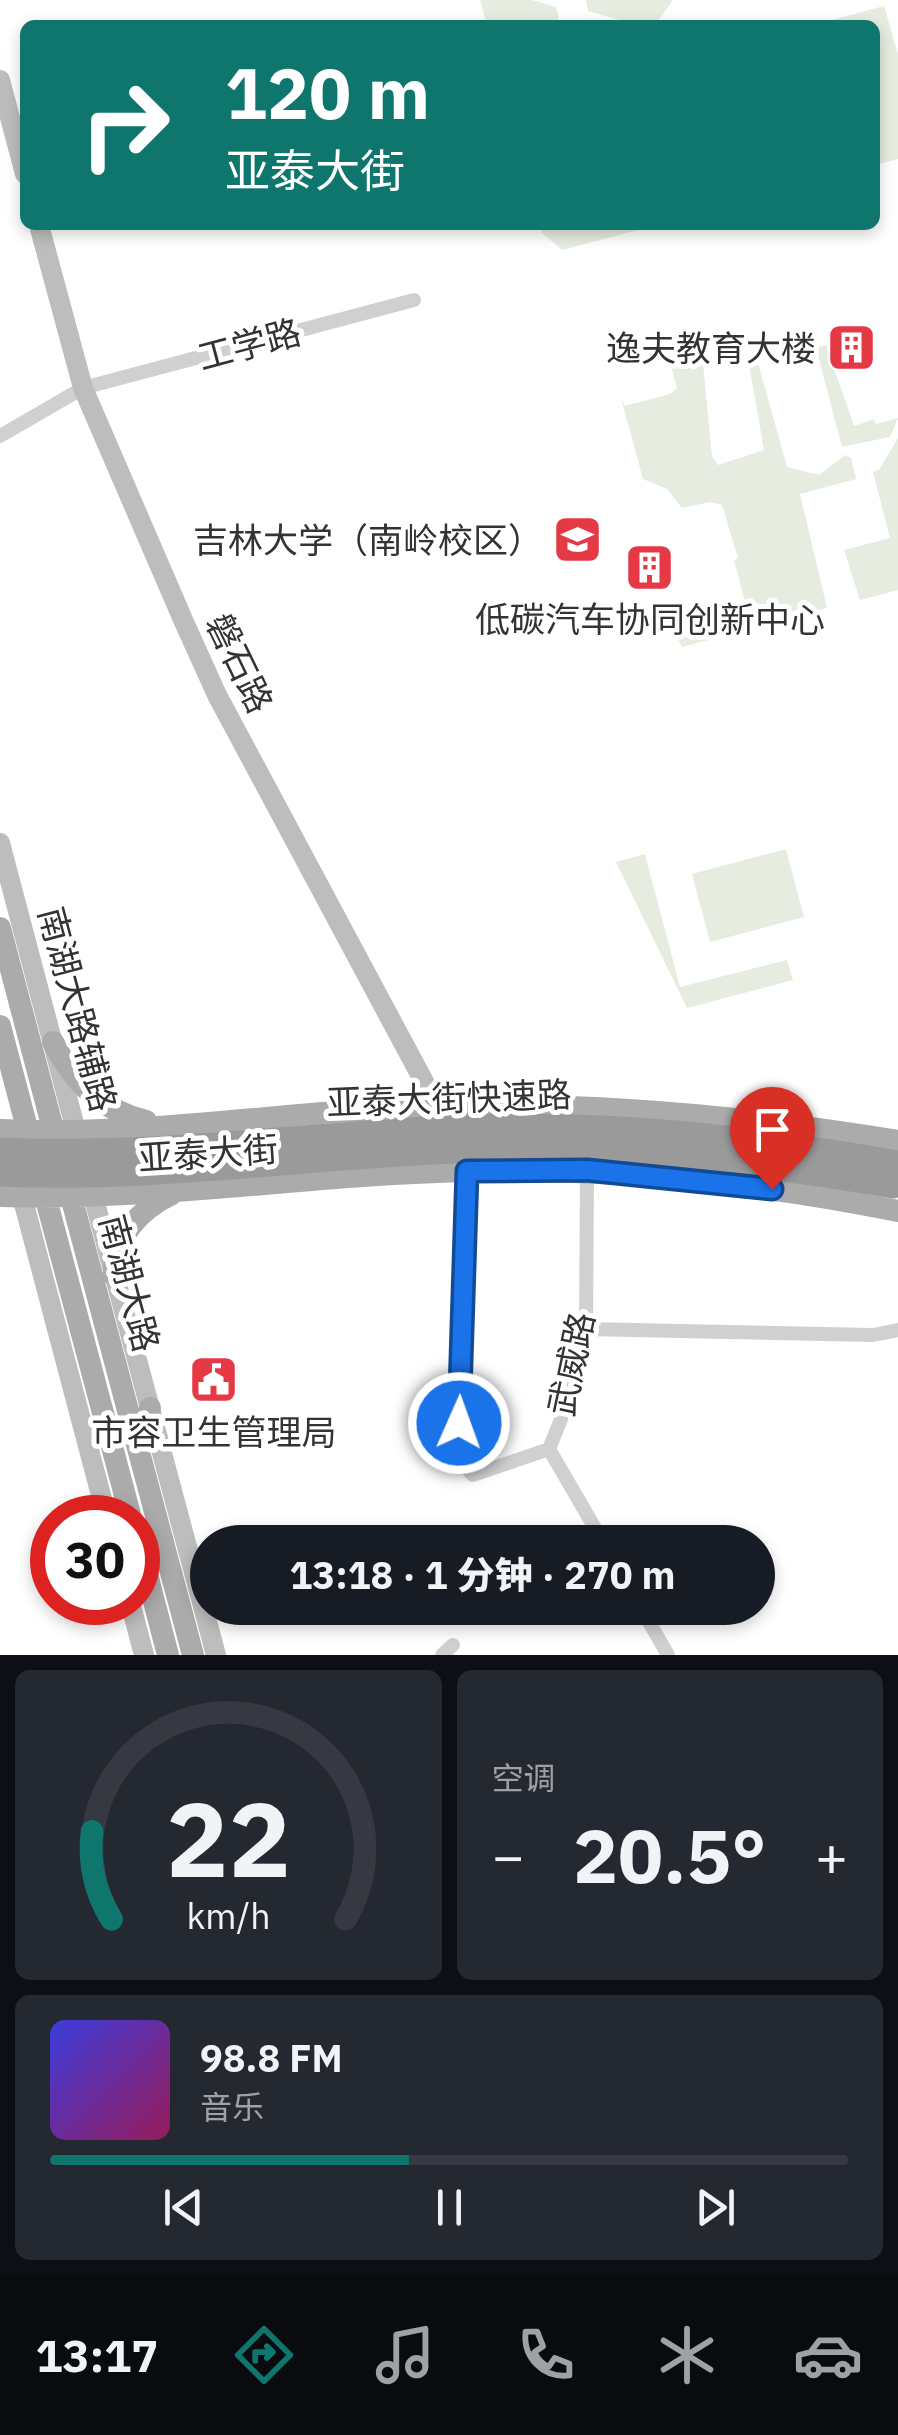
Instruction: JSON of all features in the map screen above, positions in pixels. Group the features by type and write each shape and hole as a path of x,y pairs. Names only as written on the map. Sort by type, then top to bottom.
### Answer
{"highway":[{"name":"亚泰大街快速路","path":"1,1131 96,1152 508,1126 705,1135 896,1186"},
{"name":"亚泰大街快速路","path":"0,1174 102,1177 509,1150 708,1160 896,1186"}],"main road":[{"name":"南湖大路","path":"0,928 65,1131 138,1446 193,1655"},
{"name":"南湖大路","path":"0,1026 126,1495"},
{"path":"53,1042 74,1077 98,1100 128,1116 170,1126"},
{"name":"亚泰大街","path":"1,1131 170,1126 438,1106 611,1108 772,1122 898,1141"},
{"name":"亚泰大街","path":"11,1197 176,1192 467,1171 587,1170 748,1185 896,1186"},
{"path":"114,1276 116,1253 128,1231 149,1206 176,1192"},
{"path":"138,1446 150,1408"},
{"path":"160,1624 168,1655"}],"street":[{"path":"0,80 20,155"},
{"name":"磐石路","path":"39,230 83,388 218,696 438,1106"},
{"name":"工学路","path":"0,436 83,388 414,300"},
{"name":"南湖大路辅路","path":"0,842 53,1042 65,1131"},
{"path":"1,1131 11,1197 101,1495"},
{"name":"武威路","path":"587,1170 586,1329 572,1392 550,1449 593,1525"},
{"path":"467,1171 458,1460 473,1475 550,1449"},
{"path":"82,1197 114,1276 216,1655"},
{"path":"586,1329 873,1336 898,1330"},
{"path":"136,1625 144,1655"},
{"path":"651,1625 668,1655"}],"shaded area":[{"path":"480,0 532,0 556,7 559,18 557,20 486,20"},
{"path":"586,0 673,0 659,20 620,20 588,11"},
{"path":"884,6 898,54 898,159 880,164 880,20 832,20"},
{"path":"541,230 638,230 562,250"},
{"path":"706,339 701,343 712,456 718,465 764,450 749,365 758,363 787,467 819,475 845,455 851,458 856,479 800,494 827,608 682,647 676,635 747,610 734,560 738,558 722,505 710,502 682,508 667,489 643,479 621,398 625,406 670,394 677,388 665,344"},
{"path":"826,345 854,426 874,419 876,424 898,418 890,437 842,447 816,348"},
{"path":"898,438 898,590 860,600 844,550 890,538 873,472 879,470"},
{"path":"786,849 804,917 710,942 692,874"},
{"path":"645,854 680,987 787,960 793,980 687,1008 616,862"}],"place":[{"name":"逸夫教育大楼","path":"851,348"},
{"name":"吉林大学（南岭校区）","path":"578,540"},
{"name":"低碳汽车协同创新中心","path":"650,567"},
{"name":"市容卫生管理局","path":"214,1380"}],"route":[{"path":"459,1423 467,1171 587,1170 772,1189"}]}
